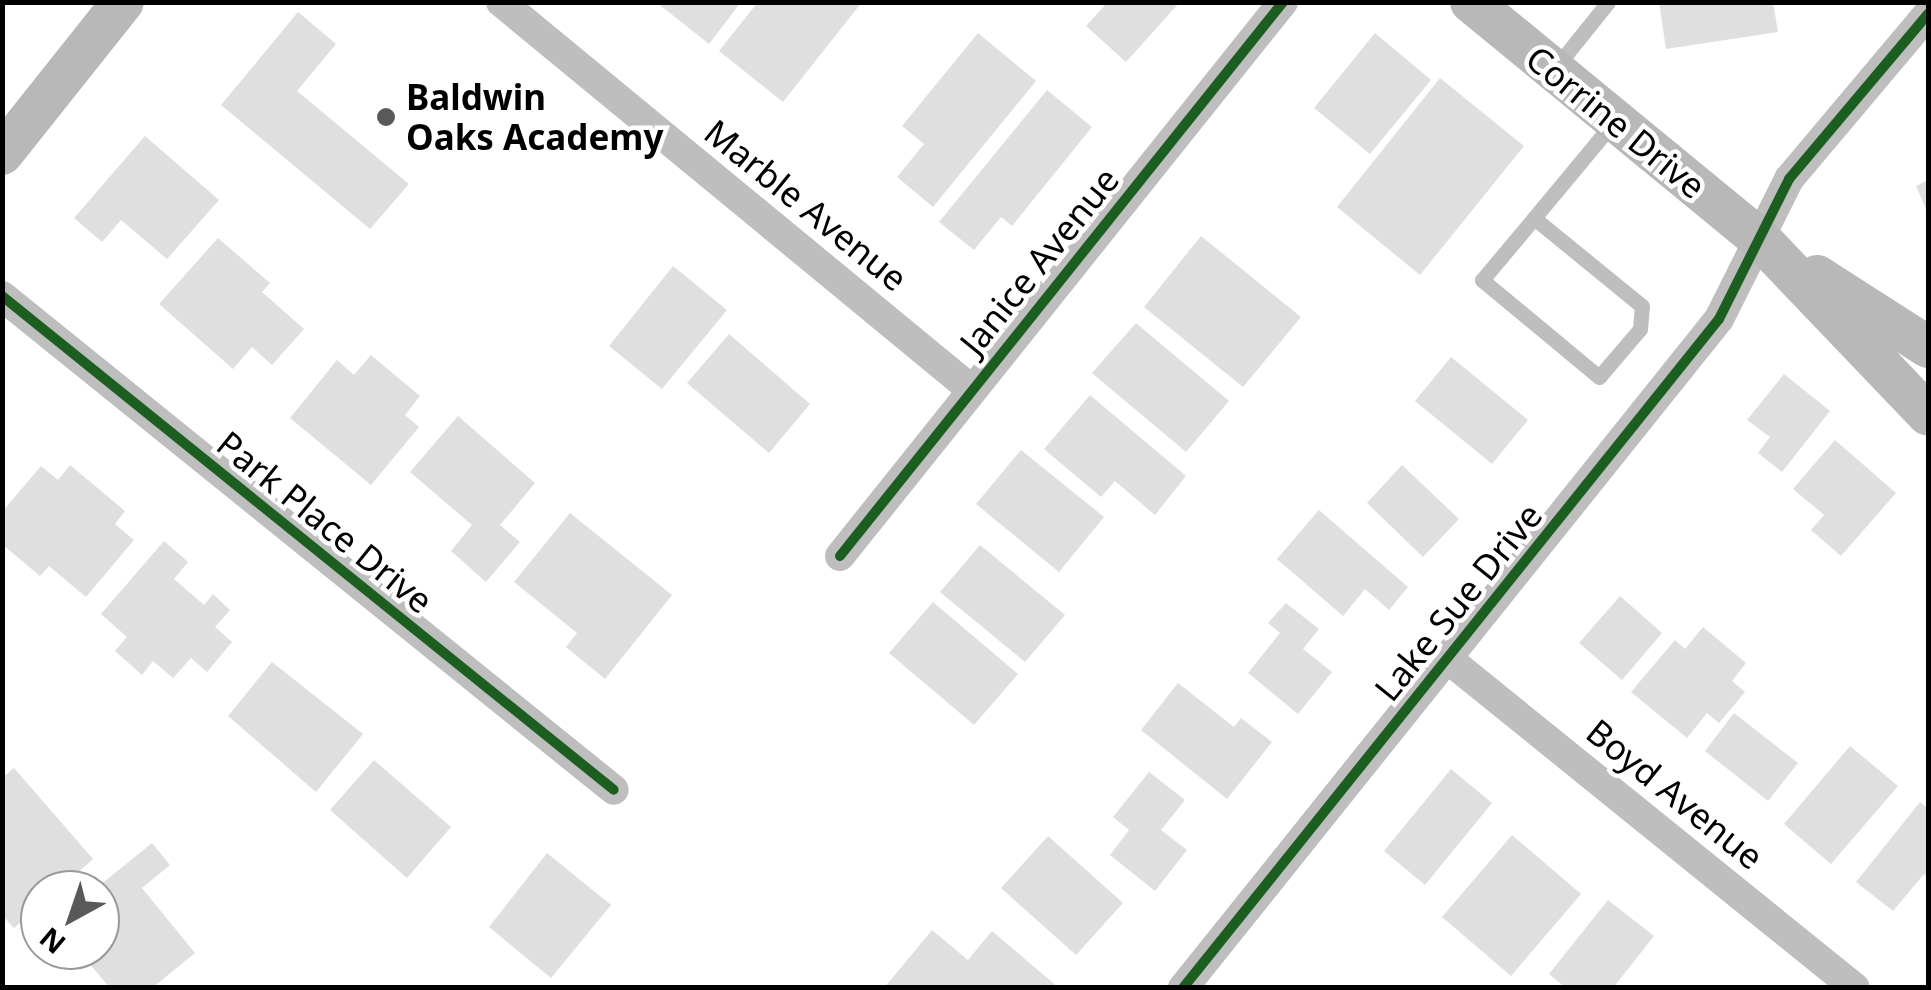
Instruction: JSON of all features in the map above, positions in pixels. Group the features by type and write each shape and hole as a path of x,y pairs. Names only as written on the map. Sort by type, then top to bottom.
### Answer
{"street":[{"path":"2,154 124,2"},
{"name":"Marble Avenue","path":"501,2 972,390"},
{"name":"Janice Avenue","path":"840,556 1283,2"},
{"name":"Corrine Drive","path":"1492,14 1553,70 1762,241 1928,347"},
{"name":"Lake Sue Drive","path":"1183,988 1719,319 1762,241 1789,180 1928,14"},
{"name":"Corrine Drive","path":"1762,241 1928,415"},
{"name":"Park Place Drive","path":"2,296 614,790"},
{"name":"Boyd Avenue","path":"1448,659 1854,988"}],"lane":[{"path":"1553,70 1608,2"},
{"path":"1534,218 1642,306 1640,329 1599,377 1482,280 1615,121"}],"building":[{"path":"656,2 741,2 709,44"},
{"path":"758,2 862,2 783,102 719,51"},
{"path":"1108,2 1180,2 1126,62 1086,26"},
{"path":"1659,2 1773,2 1778,32 1666,49"},
{"path":"298,12 336,44 297,91 409,184 370,229 221,105"},
{"path":"978,33 1036,81 933,207 897,177 924,144 902,126"},
{"path":"1375,33 1431,80 1370,154 1314,108"},
{"path":"1440,78 1524,146 1420,275 1337,207"},
{"path":"1047,90 1092,127 1012,226 1001,217 974,250 939,222"},
{"path":"145,136 219,200 167,259 121,220 102,242 74,218"},
{"path":"1928,180 1928,214 1916,186"},
{"path":"1201,236 1301,317 1243,387 1144,307"},
{"path":"218,238 270,283 262,292 304,329 272,365 252,347 233,369 159,304"},
{"path":"673,266 727,310 662,389 609,346"},
{"path":"1136,323 1229,401 1186,452 1092,373"},
{"path":"729,334 810,404 769,453 687,383"},
{"path":"371,355 420,396 405,415 419,427 371,485 290,418 337,360 354,375"},
{"path":"1451,357 1528,420 1492,464 1415,401"},
{"path":"1784,374 1830,411 1782,472 1758,453 1770,437 1747,420"},
{"path":"1090,395 1186,476 1155,515 1115,481 1101,497 1044,449"},
{"path":"458,416 535,483 500,525 520,542 486,582 451,551 472,525 410,472"},
{"path":"1835,440 1896,493 1841,556 1811,530 1824,515 1793,489"},
{"path":"1021,450 1104,517 1059,572 976,504"},
{"path":"70,465 125,511 115,524 134,540 86,597 49,566 40,576 2,544 2,512 41,466 58,480"},
{"path":"1402,465 1459,519 1423,557 1367,503"},
{"path":"1319,510 1408,587 1389,610 1365,589 1343,616 1277,559"},
{"path":"570,513 672,595 605,679 566,647 577,633 514,582"},
{"path":"164,541 188,562 174,579 204,605 213,594 230,610 215,627 232,642 207,672 191,658 173,678 153,661 142,675 115,651 127,637 101,614"},
{"path":"980,545 1065,615 1025,662 940,592"},
{"path":"1620,596 1662,633 1622,680 1579,643"},
{"path":"933,602 1018,674 974,725 889,653"},
{"path":"1286,603 1319,629 1303,649 1332,672 1298,714 1248,673 1280,633 1268,623"},
{"path":"1703,627 1746,663 1732,681 1745,692 1719,723 1707,713 1687,738 1631,692 1675,640 1685,649"},
{"path":"272,662 363,734 316,792 228,716"},
{"path":"1178,683 1234,727 1241,718 1272,742 1227,799 1141,730"},
{"path":"1734,713 1798,763 1768,801 1705,751"},
{"path":"1850,746 1898,786 1831,864 1784,824"},
{"path":"374,760 451,827 407,878 330,810"},
{"path":"14,768 93,859 81,870 20,870 20,923 14,928 2,915 2,778"},
{"path":"1451,769 1492,803 1425,885 1384,851"},
{"path":"1149,772 1185,800 1161,830 1187,850 1155,891 1110,855 1129,830 1113,817"},
{"path":"1920,802 1928,808 1928,878 1924,874 1893,911 1856,882"},
{"path":"1512,835 1581,894 1511,976 1442,917"},
{"path":"1048,836 1123,903 1076,955 1001,888"},
{"path":"152,843 170,865 142,888 195,953 152,988 110,988 95,970 120,970 119,870"},
{"path":"547,853 611,905 551,978 489,927"},
{"path":"1608,900 1654,936 1613,988 1566,988 1549,974"},
{"path":"932,930 968,960 992,931 1059,988 884,988"}],"cycle path":[{"path":"840,556 1283,2"},
{"path":"1183,988 1719,319 1789,179 1928,14"},
{"path":"2,296 614,790"}],"place":[{"name":"Baldwin Oaks Academy","path":"386,117"}]}
